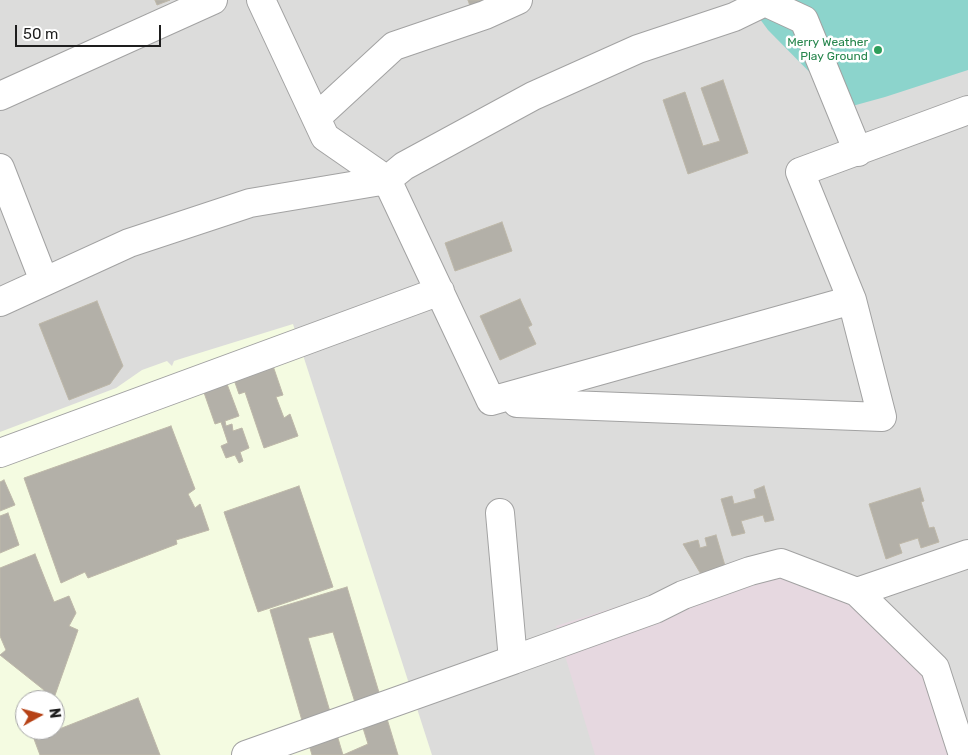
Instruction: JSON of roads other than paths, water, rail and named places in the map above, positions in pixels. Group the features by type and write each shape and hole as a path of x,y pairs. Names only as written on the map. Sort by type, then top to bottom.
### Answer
{"street":[{"path":"0,96 213,0"},
{"path":"261,0 325,137 387,180 491,402"},
{"path":"317,117 394,46 485,15 518,0"},
{"path":"0,302 129,244 250,202 387,180 404,166 533,96 638,49 734,17 764,1 804,20 858,152"},
{"path":"491,402 882,417 852,300 800,172 968,110"},
{"path":"0,168 44,281"},
{"path":"0,453 440,291"},
{"path":"491,402 852,300"},
{"path":"500,513 513,660"},
{"path":"857,592 968,554"},
{"path":"246,755 655,609 683,595 742,574 781,563 857,592 935,668 963,755"}],"place":[{"name":"Merry Weather Play Ground","path":"878,50"}]}
